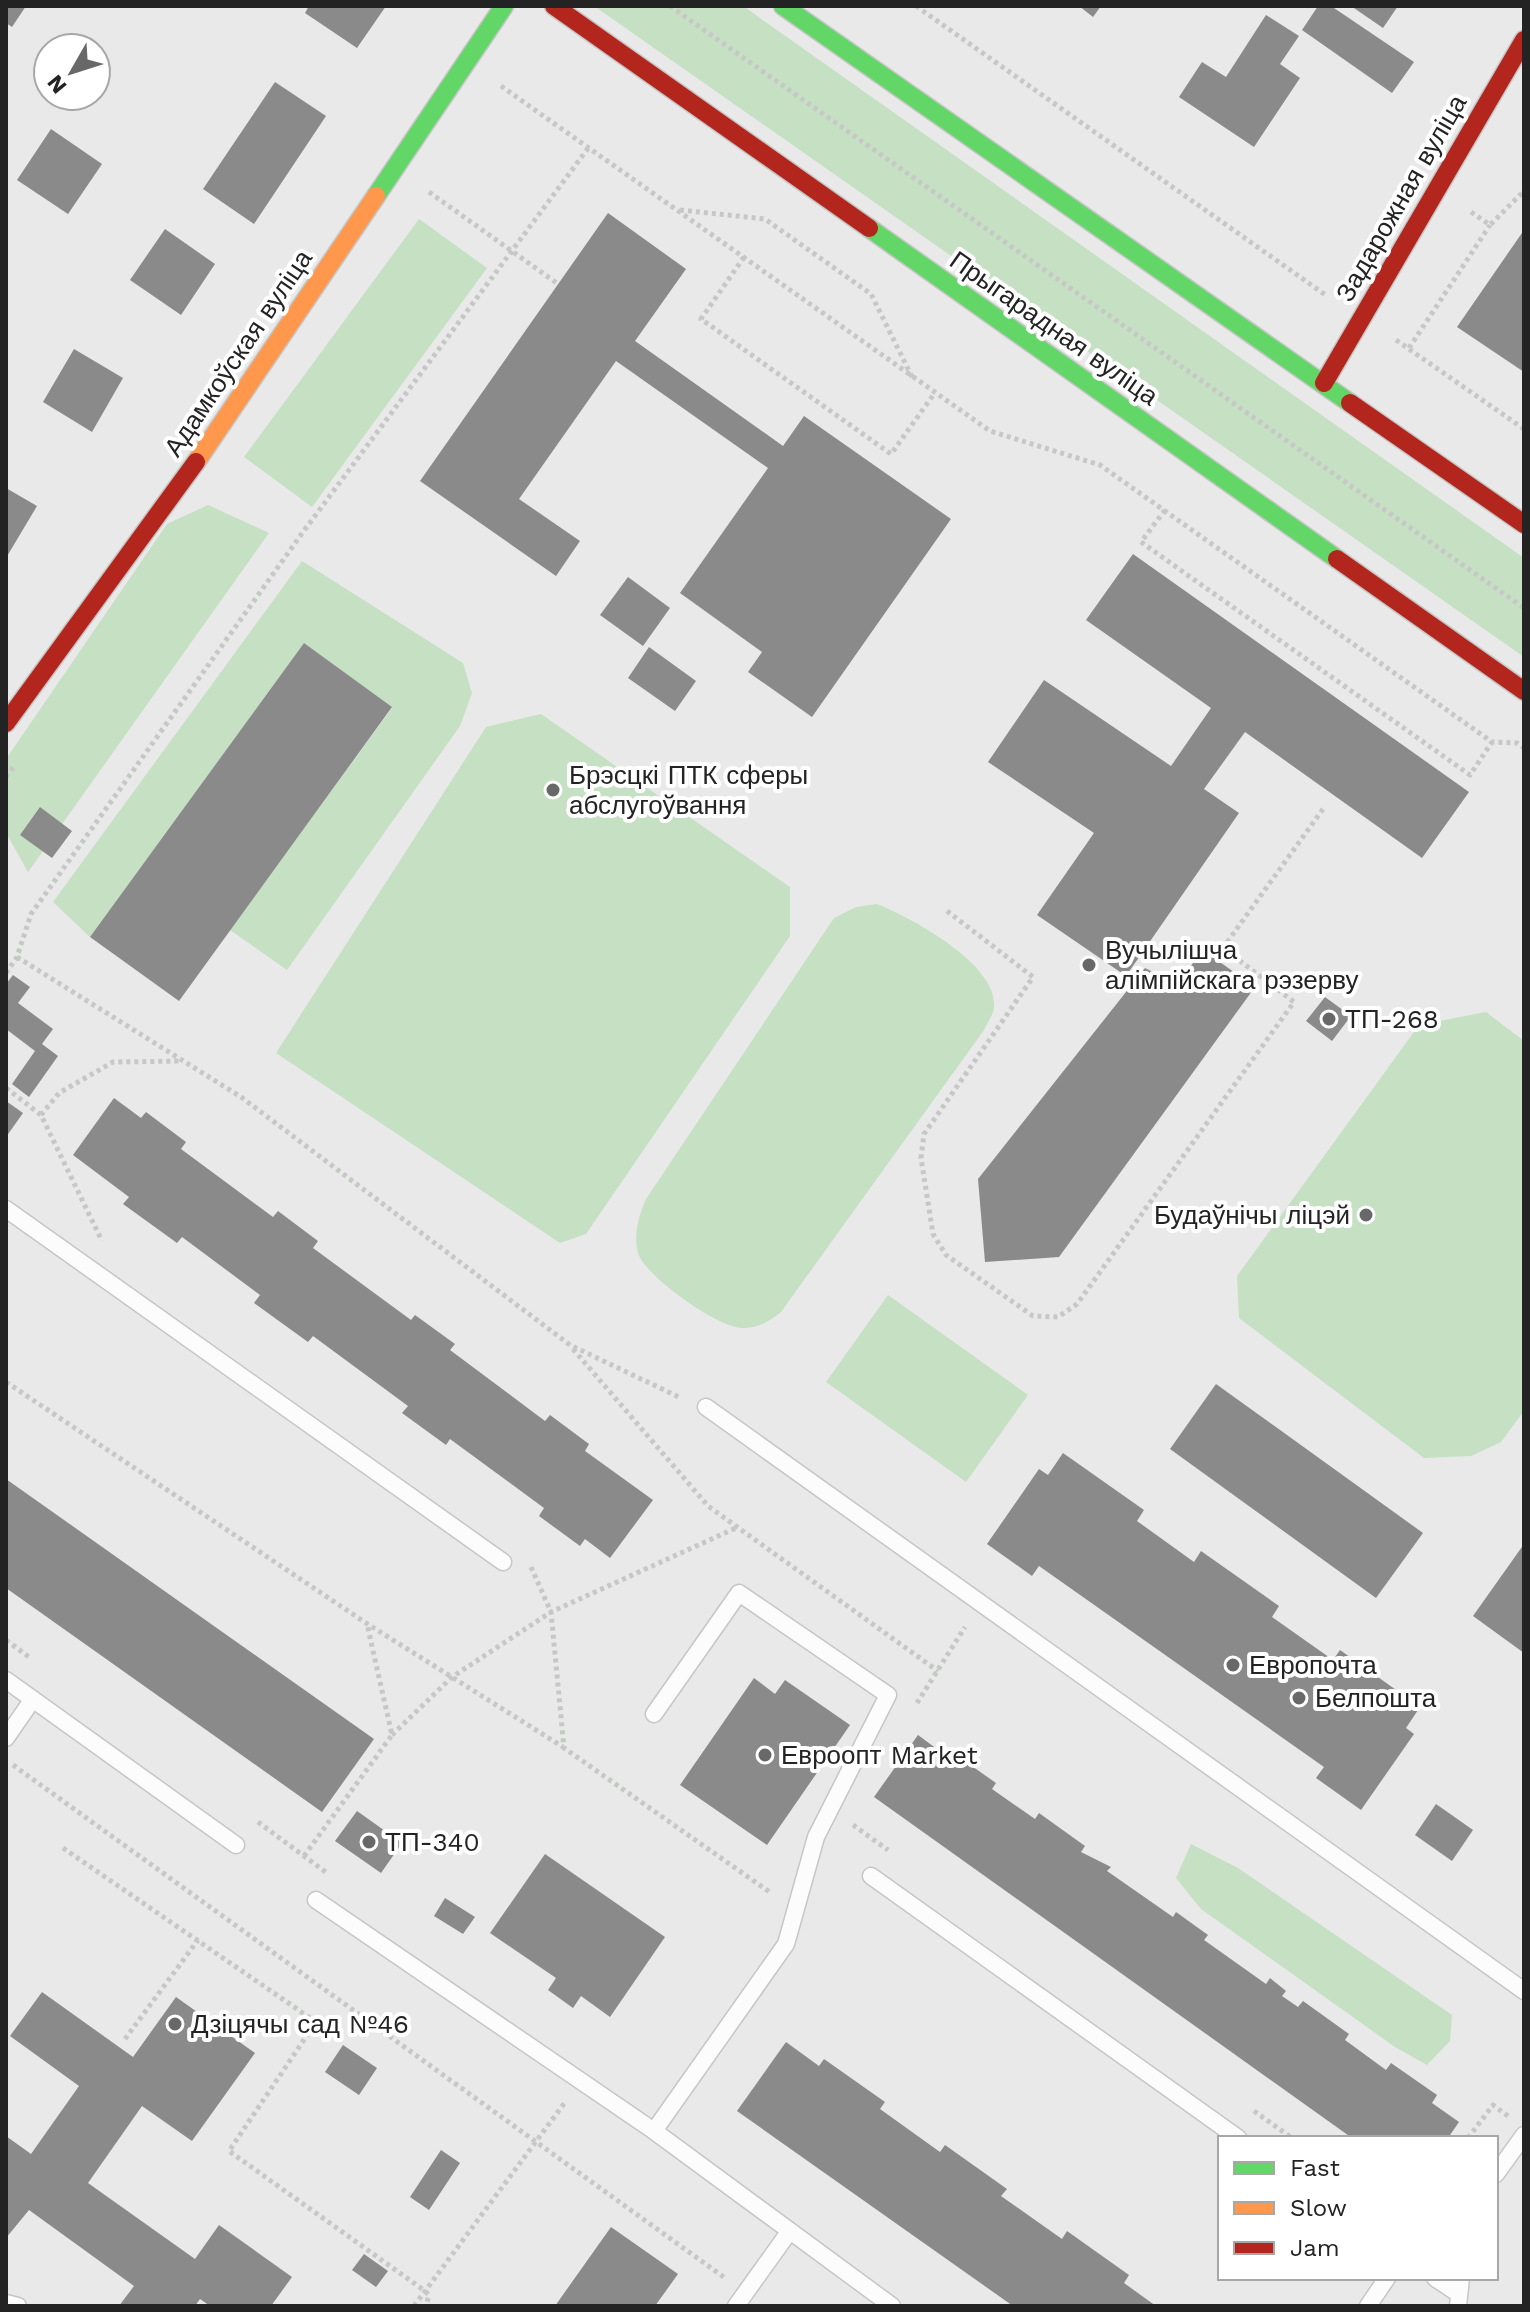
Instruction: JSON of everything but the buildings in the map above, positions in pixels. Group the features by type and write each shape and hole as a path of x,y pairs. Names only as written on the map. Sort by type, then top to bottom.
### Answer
{"street":[{"name":"Адамкоўская вуліца","path":"6,723 197,460 504,6"},
{"name":"Прыгарадная вуліца","path":"554,6 1524,691"},
{"path":"783,6 1524,524"},
{"name":"Задарожная вуліца","path":"1324,383 1524,40"}],"lane":[{"path":"6,1209 503,1562"},
{"path":"706,1407 978,1605 1524,1991"},
{"path":"654,1714 739,1593 888,1695 816,1837 786,1944 654,2131"},
{"path":"6,1680 236,1845"},
{"path":"6,1738 33,1699"},
{"path":"871,1876 1235,2136"},
{"path":"316,1900 654,2131 892,2306"},
{"path":"1498,2171 1524,2135"},
{"path":"740,2300 789,2232"},
{"path":"1368,2306 1386,2280"},
{"path":"1438,2280 1459,2293"},
{"path":"6,2303 18,2306"}],"path":[{"path":"670,6 1524,608"},
{"path":"916,6 1361,319 1409,348 1524,429"},
{"path":"495,82 679,210 913,380 990,431 1100,465 1492,742 1517,743 1524,748"},
{"path":"6,973 17,957 31,914 303,532 589,147"},
{"path":"422,187 558,284"},
{"path":"1437,190 1490,225"},
{"path":"1409,348 1490,225 1524,191"},
{"path":"679,210 765,219 871,294 913,380"},
{"path":"744,257 701,319 891,454 934,394"},
{"path":"1165,510 1141,542 1470,775 1492,742"},
{"path":"947,911 1033,977 924,1134 921,1158 933,1234 946,1255 1033,1316 1058,1317 1077,1304 1294,1002 1223,948 1323,809"},
{"path":"17,957 241,1097 570,1345 666,1393 706,1407"},
{"path":"41,1115 59,1093 113,1062 182,1061"},
{"path":"6,1088 41,1115 103,1242"},
{"path":"570,1345 708,1506 938,1671"},
{"path":"6,1382 366,1623 564,1748 794,1910"},
{"path":"304,1856 392,1735 452,1677 551,1612 739,1527"},
{"path":"529,1561 551,1612 564,1748"},
{"path":"912,1711 978,1605"},
{"path":"366,1623 392,1735"},
{"path":"6,1760 536,2142 740,2300"},
{"path":"843,1818 894,1854"},
{"path":"63,1848 316,2022 229,2151 425,2291 429,2295 426,2306"},
{"path":"125,2039 198,1940"},
{"path":"414,2306 581,2081"},
{"path":"1241,2101 1289,2136"},
{"path":"1470,2136 1493,2105 1514,2120"}],"green space":[{"path":"594,6 743,6 1524,558 1524,657"},
{"path":"419,219 487,268 312,507 244,457"},
{"path":"208,505 269,533 28,872 6,833 6,759 167,524"},
{"path":"302,561 463,663 472,693 460,726 287,970 230,930 392,708 304,643 90,937 53,902"},
{"path":"541,714 790,887 790,936 586,1234 560,1243 276,1053 486,727"},
{"path":"877,904 930,931 967,959 991,991 993,1013 984,1030 781,1312 758,1326 731,1326 684,1299 643,1263 636,1239 641,1212 646,1199 834,918 856,907"},
{"path":"1486,1012 1524,1041 1524,1411 1501,1442 1471,1456 1424,1458 1239,1318 1237,1276 1419,1025"},
{"path":"888,1295 1028,1395 966,1482 826,1382"},
{"path":"1191,1844 1238,1868 1452,2015 1450,2041 1427,2065 1395,2047 1201,1909 1176,1878"}],"traffic: fast":[{"path":"376,196 504,6"},
{"path":"783,6 1350,403"},
{"path":"869,228 1337,559"}],"traffic: slow":[{"path":"196,462 376,196"}],"traffic: jam":[{"path":"554,6 869,228"},
{"path":"1324,383 1524,40"},
{"path":"1350,403 1524,524"},
{"path":"6,723 196,462"},
{"path":"1337,559 1524,691"}],"place":[{"name":"Брэсцкі ПТК сферы абслугоўвання","path":"553,790"},
{"name":"Вучылішча алімпійскага рэзерву","path":"1089,965"},
{"name":"ТП-268","path":"1329,1019"},
{"name":"Будаўнічы ліцэй","path":"1366,1215"},
{"name":"Европочта","path":"1233,1665"},
{"name":"Белпошта","path":"1299,1698"},
{"name":"Евроопт Market","path":"765,1755"},
{"name":"ТП-340","path":"369,1842"},
{"name":"Дзіцячы сад №46","path":"175,2024"}]}
